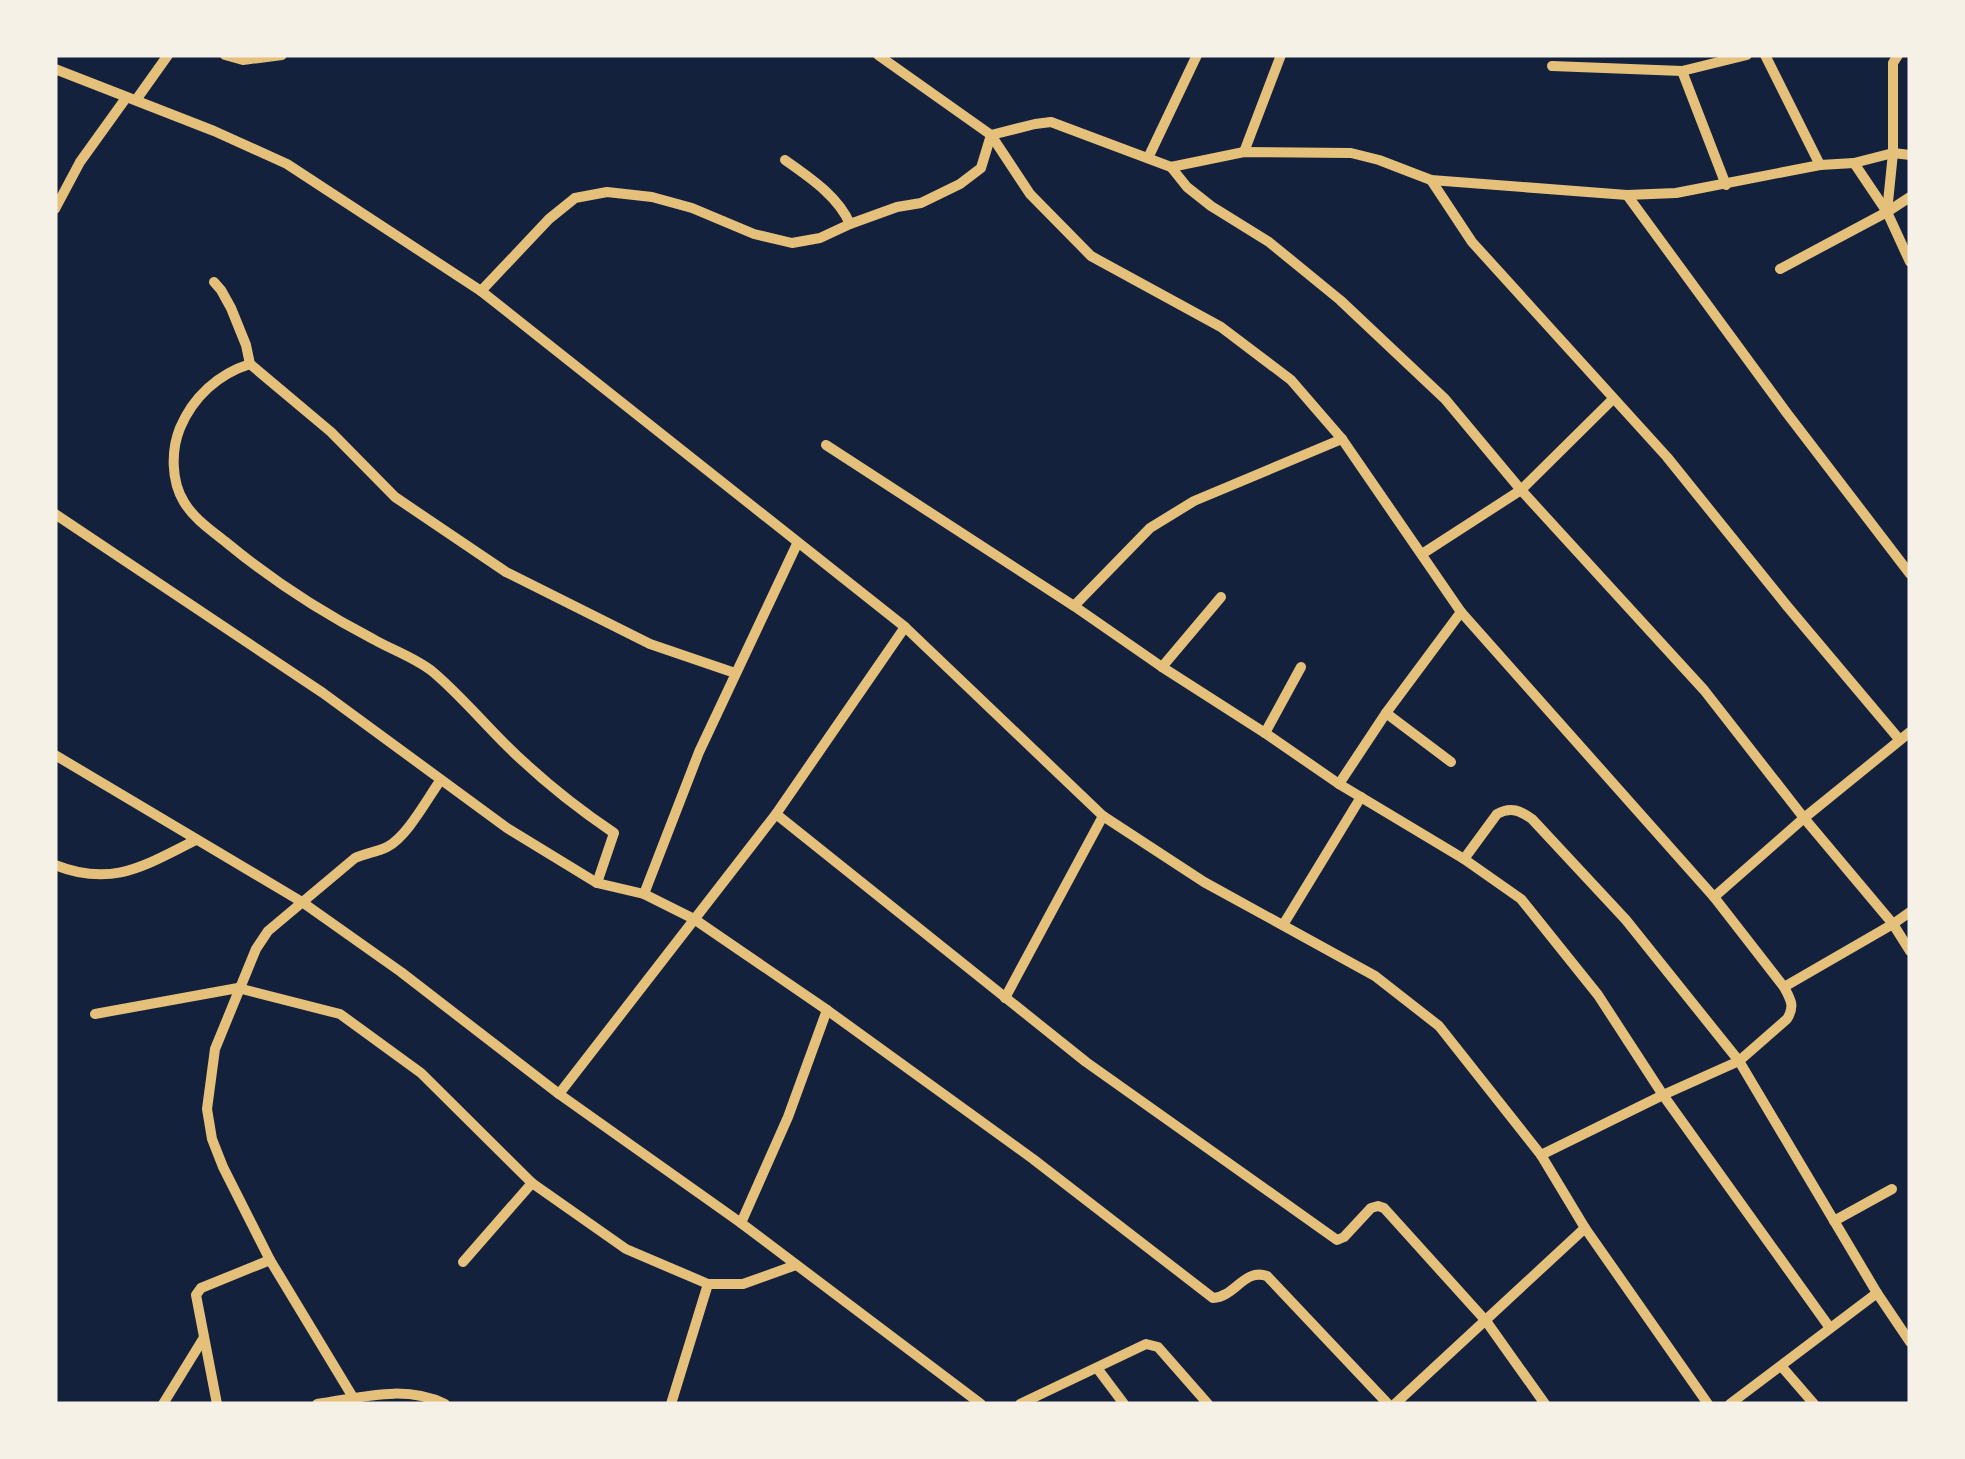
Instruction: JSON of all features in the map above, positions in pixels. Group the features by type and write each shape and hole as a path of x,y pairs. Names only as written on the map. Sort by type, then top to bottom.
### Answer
{"street":[{"path":"55,209 80,162 168,55"},
{"path":"225,55 243,60 282,55"},
{"path":"878,55 991,135 1030,194 1092,256 1221,327 1291,380 1342,439 1461,612 1714,897 1784,987 1792,1001 1787,1019 1738,1062 1540,1155"},
{"path":"1148,158 1197,55"},
{"path":"1244,152 1282,55"},
{"path":"1552,66 1682,71 1747,55"},
{"path":"1764,55 1820,165"},
{"path":"1887,212 1893,153 1893,63 1898,55"},
{"path":"55,69 287,164 482,291 905,627 1103,816 1204,882 1375,976 1438,1026 1540,1155 1585,1228 1708,1404"},
{"path":"1682,71 1726,185"},
{"path":"991,135 1051,122 1171,167 1211,206 1269,242 1340,300 1446,399 1520,490 1704,690 1893,924 1910,951"},
{"path":"482,291 549,219 575,198 607,192 666,200 754,234 792,243 820,238 897,207 922,203 960,184 981,168 991,135"},
{"path":"1171,167 1244,152 1351,153 1431,180 1628,195 1676,193 1893,153 1910,155"},
{"path":"785,160 827,193 845,212 850,224"},
{"path":"1854,163 1887,212 1910,262"},
{"path":"1431,180 1472,242 1667,457 1787,606 1905,736 1714,897"},
{"path":"1628,195 1910,574"},
{"path":"1780,269 1910,196"},
{"path":"214,282 231,308 250,364 331,432 395,496 506,572 650,644 735,673"},
{"path":"250,364 212,383 183,420 175,439 174,474 181,498 192,514 303,600 430,669 559,795 614,833 596,883"},
{"path":"1422,554 1520,490 1613,399"},
{"path":"1074,606 1150,528 1194,501 1342,439"},
{"path":"826,445 1339,784 1464,859 1521,900 1598,994 1663,1095 1830,1328"},
{"path":"55,514 323,693 507,828 596,883 644,894 694,919 1033,1158 1213,1298 1224,1297 1253,1274 1267,1276 1391,1404 1585,1228"},
{"path":"644,894 699,752 798,544"},
{"path":"1162,667 1221,597"},
{"path":"1339,784 1461,612"},
{"path":"559,1094 776,814 905,627"},
{"path":"1265,733 1302,667"},
{"path":"1386,713 1451,762"},
{"path":"55,755 302,902 981,1404"},
{"path":"354,1399 270,1260 222,1168 207,1109 215,1049 238,988 268,932 355,858 388,846 400,837 440,781"},
{"path":"1283,924 1361,797"},
{"path":"1464,859 1497,814 1520,810 1532,818 1626,920 1738,1062 1876,1293 1910,1342"},
{"path":"776,814 1086,1062 1337,1240 1344,1238 1371,1208 1384,1208 1486,1321 1544,1404"},
{"path":"1005,998 1103,816"},
{"path":"55,865 82,874 130,872 196,840"},
{"path":"1784,987 1910,912"},
{"path":"96,1014 238,988 340,1014 421,1072 532,1183 626,1249 708,1284 744,1284 796,1265"},
{"path":"741,1223 788,1117 827,1010"},
{"path":"462,1262 532,1183"},
{"path":"1834,1221 1892,1189"},
{"path":"216,1404 198,1292 270,1260"},
{"path":"671,1404 708,1284"},
{"path":"1730,1404 1876,1293"},
{"path":"163,1404 203,1339"},
{"path":"1020,1404 1036,1401 1146,1344 1153,1344 1208,1404"},
{"path":"1782,1367 1814,1404"},
{"path":"1097,1368 1124,1404"},
{"path":"317,1404 401,1392 431,1397 445,1404"}]}
